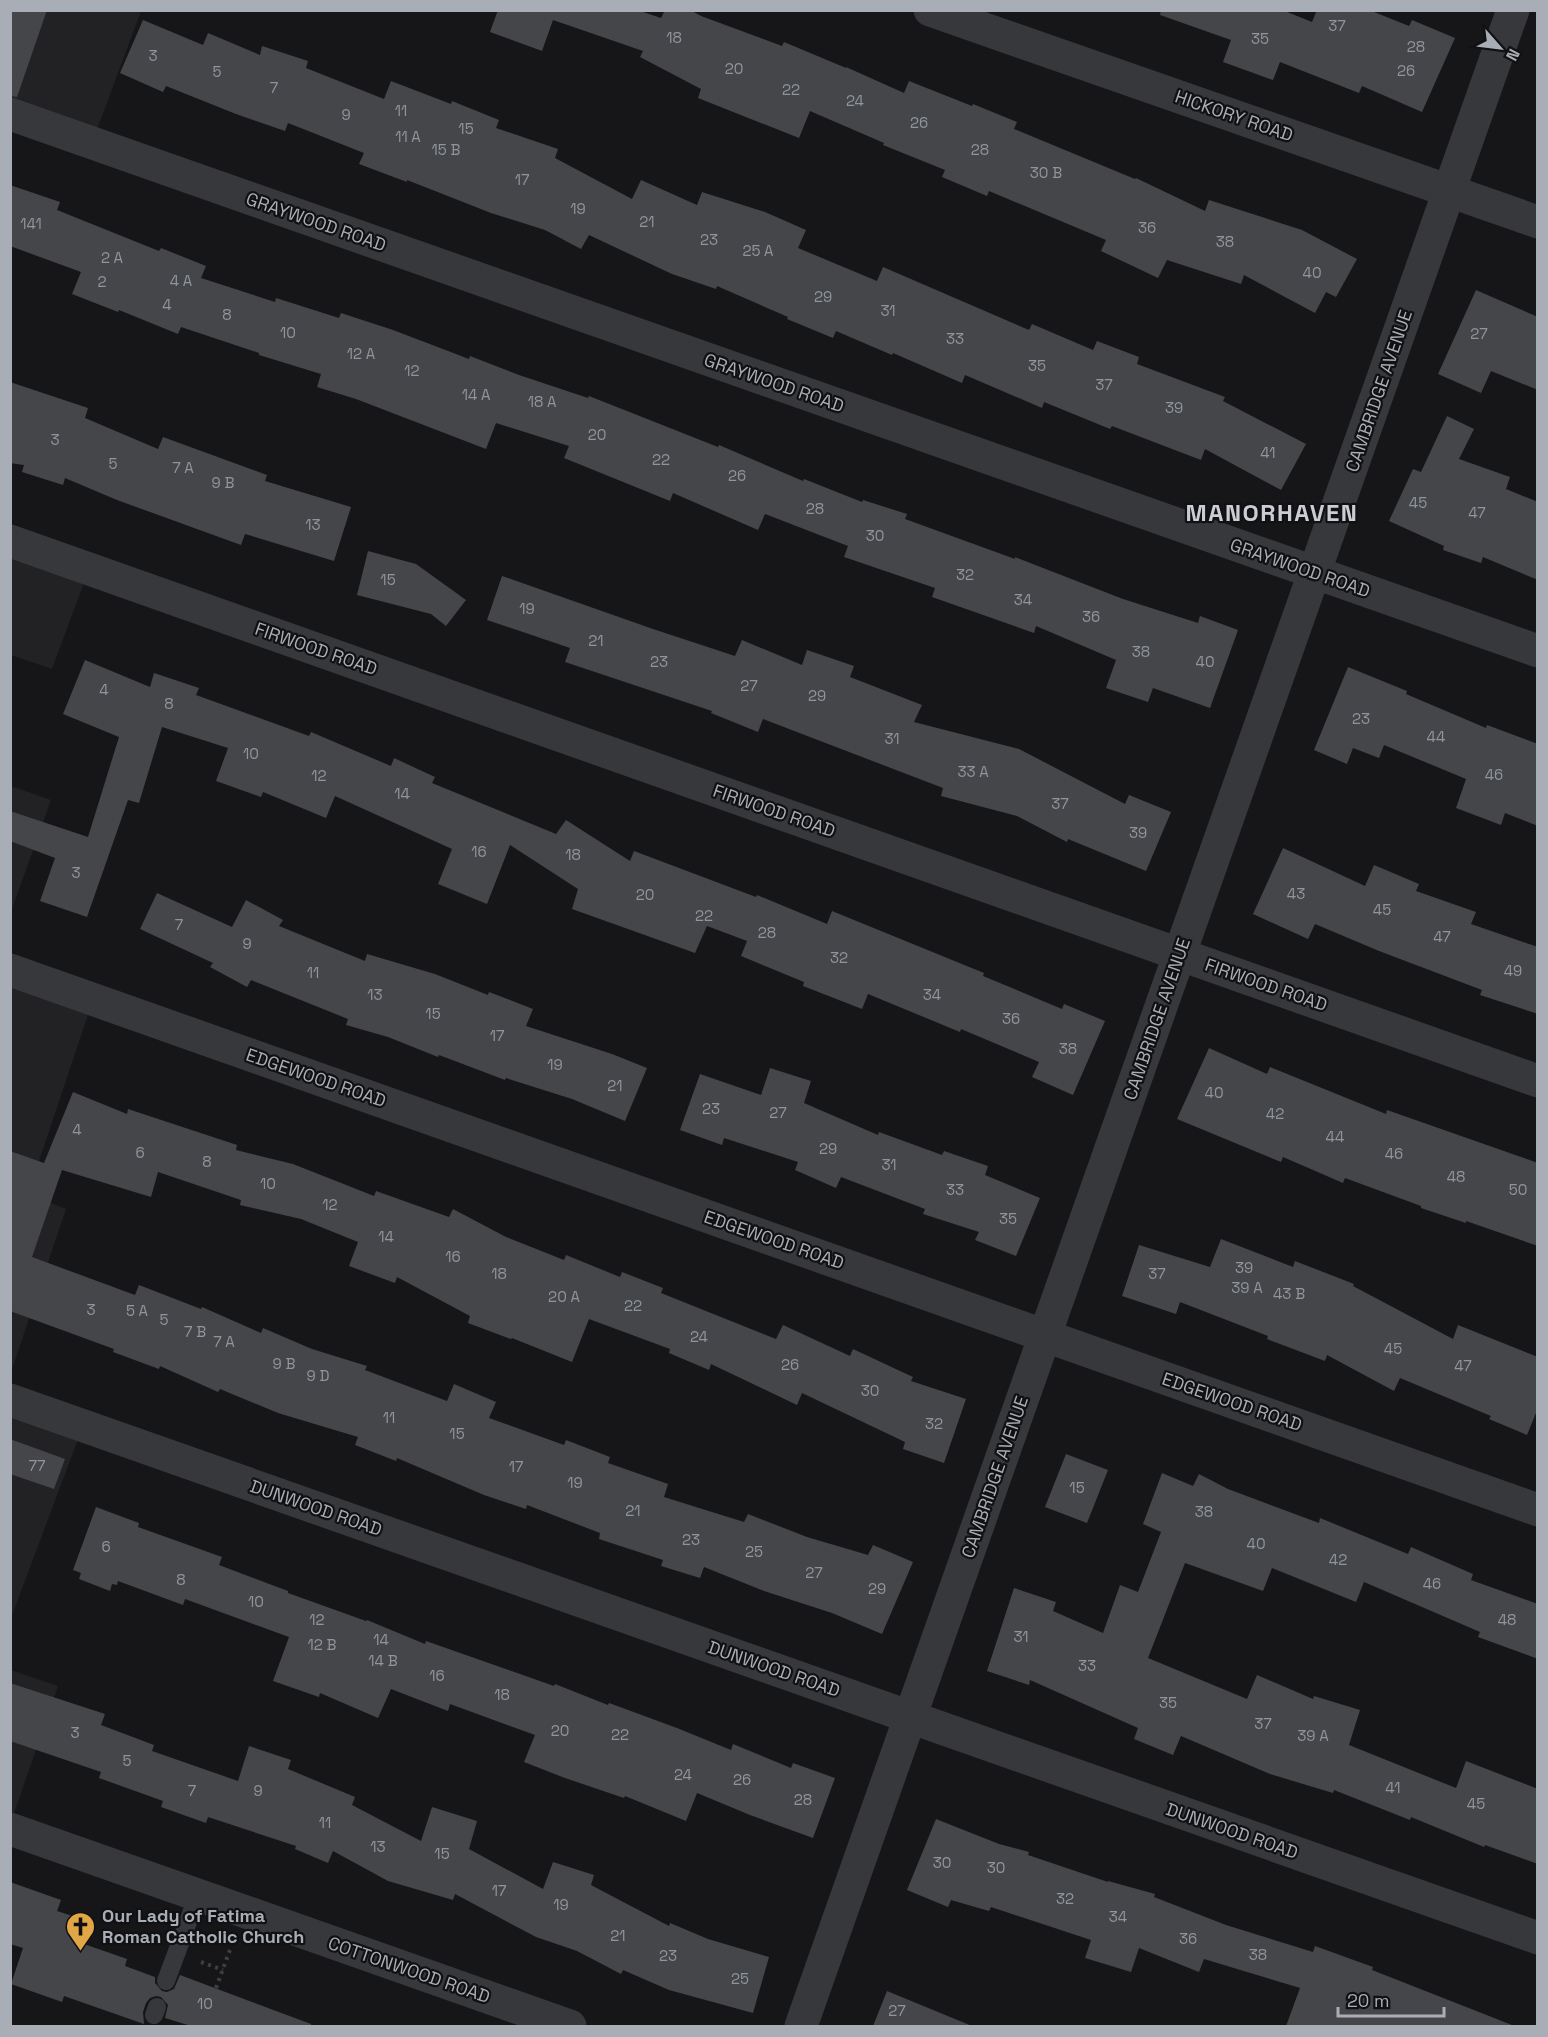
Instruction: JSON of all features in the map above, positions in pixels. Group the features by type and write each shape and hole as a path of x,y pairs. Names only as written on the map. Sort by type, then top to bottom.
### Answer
{"street":[{"name":"HICKORY ROAD","path":"930,10 1538,222"},
{"name":"CAMBRIDGE AVENUE","path":"801,2026 1513,10"},
{"name":"GRAYWOOD ROAD","path":"10,114 1538,651"},
{"name":"FIRWOOD ROAD","path":"10,541 1538,1081"},
{"name":"EDGEWOOD ROAD","path":"10,970 1538,1510"},
{"name":"DUNWOOD ROAD","path":"10,1400 1538,1938"},
{"name":"COTTONWOOD ROAD","path":"10,1829 570,2026"}],"lane":[{"path":"166,1981 198,1895"}],"path":[{"path":"216,1988 231,1947"}],"shaded area":[{"path":"11,11 141,11 92,143 11,114"},
{"path":"11,541 89,569 52,669 11,655"},
{"path":"11,786 51,800 11,912"},
{"path":"11,965 95,994 28,1194 66,1209 11,1372"},
{"path":"11,1400 83,1426 11,1618"},
{"path":"11,1670 58,1686 11,1822"}],"building":[{"path":"10,10 47,10 17,97 10,96"},
{"path":"498,10 637,10 661,18 665,10 690,10 782,46 784,42 904,93 909,81 972,106 973,104 1017,122 1014,129 1136,178 1205,211 1209,200 1302,230 1357,259 1336,297 1326,292 1315,313 1244,275 1241,284 1167,260 1158,278 1101,251 1106,240 989,191 987,196 942,177 945,170 883,145 884,143 810,111 799,138 698,98 701,89 640,57 643,51 553,20 542,51 490,32"},
{"path":"1161,10 1282,10 1312,22 1317,10 1369,10 1409,26 1412,20 1455,38 1422,112 1362,86 1359,93 1280,62 1273,80 1223,62 1231,40 1160,15"},
{"path":"143,20 203,45 208,33 260,55 262,46 308,61 306,68 384,99 391,81 451,104 452,101 499,120 496,128 558,149 555,158 632,199 641,180 697,205 702,192 765,212 806,230 798,248 877,281 883,267 1029,330 1032,324 1093,350 1097,341 1139,357 1137,364 1225,397 1223,401 1306,444 1281,490 1205,449 1201,460 1112,426 1110,429 1044,402 1042,408 965,375 962,383 836,331 833,338 717,286 716,289 672,274 589,235 581,249 545,230 491,213 359,164 364,153 288,123 285,131 166,86 163,92 120,73"},
{"path":"10,185 60,202 57,210 159,251 161,248 206,266 201,278 275,302 276,298 339,318 341,313 469,359 470,356 519,375 588,398 589,396 718,447 719,445 803,481 804,479 862,502 863,500 907,514 905,519 1015,559 1015,557 1123,599 1198,623 1200,616 1238,630 1210,708 1153,688 1148,702 1106,688 1116,660 1036,626 1034,633 932,597 935,588 844,557 848,546 765,514 758,530 673,493 670,501 564,458 569,446 496,423 486,449 356,399 317,387 321,374 181,327 178,334 72,294 81,272 10,246"},
{"path":"1476,290 1538,317 1538,390 1491,371 1481,393 1438,374"},
{"path":"10,382 88,408 85,418 158,449 163,437 267,475 265,481 351,507 334,561 245,534 241,545 117,500 65,478 63,485 22,472 24,465 10,463"},
{"path":"1447,416 1474,429 1459,459 1510,477 1506,489 1538,502 1538,580 1483,557 1481,563 1443,550 1444,546 1389,521 1413,469 1421,472"},
{"path":"368,551 416,564 466,600 446,626 431,614 357,595"},
{"path":"502,576 735,656 742,640 802,665 807,650 854,666 850,677 922,705 914,722 1019,749 1125,804 1129,795 1171,812 1146,871 1068,839 1067,842 1017,816 941,796 943,788 763,719 758,732 711,713 712,711 565,662 570,648 487,620"},
{"path":"85,660 150,687 154,673 199,688 196,695 309,736 311,732 391,766 394,758 435,777 432,783 556,834 566,820 630,861 634,851 756,897 757,895 827,924 832,911 984,973 983,976 1062,1009 1064,1004 1105,1021 1073,1095 1032,1077 1039,1062 961,1029 960,1032 868,994 862,1009 803,986 804,982 741,956 747,941 707,926 695,953 572,909 578,889 510,845 487,904 438,884 452,849 335,796 326,818 263,792 261,797 216,781 228,748 162,727 139,803 128,800 87,917 40,901 55,858 10,841 10,811 88,837 119,737 63,714"},
{"path":"1348,667 1407,691 1406,694 1486,728 1487,725 1538,744 1538,826 1505,813 1501,825 1456,808 1466,779 1384,745 1379,758 1353,748 1347,764 1314,750"},
{"path":"1283,848 1365,886 1374,865 1419,884 1416,891 1476,912 1471,924 1538,947 1538,1014 1480,995 1482,990 1315,924 1308,939 1253,914"},
{"path":"157,893 232,927 246,900 283,920 279,926 365,961 367,954 435,974 488,995 489,992 533,1009 526,1026 647,1068 625,1121 572,1099 506,1078 505,1080 388,1037 346,1025 348,1019 251,980 247,987 210,967 213,963 140,929"},
{"path":"1209,1048 1267,1074 1270,1067 1386,1114 1387,1110 1538,1163 1538,1246 1421,1208 1421,1206 1345,1178 1343,1183 1283,1157 1281,1162 1177,1119"},
{"path":"770,1068 811,1081 804,1103 878,1135 879,1132 942,1155 944,1151 988,1166 985,1175 1040,1198 1016,1256 975,1240 979,1232 923,1214 925,1209 841,1177 836,1188 795,1170 798,1162 724,1138 722,1145 680,1130 700,1074 761,1095"},
{"path":"73,1092 127,1114 128,1109 237,1145 236,1150 293,1164 374,1196 376,1191 449,1217 453,1209 506,1237 564,1260 566,1255 620,1277 622,1272 663,1288 661,1293 776,1339 783,1325 850,1356 853,1349 913,1377 911,1381 966,1399 944,1463 903,1449 905,1442 802,1393 797,1405 711,1364 709,1370 669,1353 670,1349 589,1319 572,1362 468,1323 470,1316 397,1277 395,1283 349,1266 358,1242 301,1219 240,1205 241,1200 158,1172 151,1197 62,1170 32,1257 135,1295 139,1285 201,1309 202,1307 261,1333 263,1328 312,1349 367,1366 365,1370 447,1401 454,1384 496,1402 489,1418 564,1445 566,1440 610,1457 608,1463 668,1484 664,1497 744,1522 748,1514 807,1537 868,1555 873,1545 913,1562 882,1634 832,1613 764,1591 704,1567 700,1578 661,1566 663,1560 599,1539 600,1533 527,1505 526,1509 484,1495 397,1458 396,1461 355,1445 358,1437 278,1413 220,1389 218,1392 160,1366 159,1369 113,1352 114,1349 10,1311 10,1151 44,1163"},
{"path":"1221,1239 1293,1267 1295,1261 1354,1284 1353,1286 1453,1339 1458,1325 1538,1357 1538,1408 1527,1435 1489,1419 1491,1416 1400,1378 1394,1391 1327,1355 1325,1361 1180,1302 1176,1314 1122,1296 1139,1245 1210,1267"},
{"path":"10,1439 65,1459 54,1489 10,1474"},
{"path":"1066,1454 1108,1470 1087,1523 1045,1507"},
{"path":"1162,1473 1193,1486 1199,1474 1228,1489 1319,1523 1320,1518 1408,1554 1411,1547 1473,1574 1471,1580 1538,1604 1538,1659 1478,1637 1480,1632 1364,1582 1356,1602 1272,1568 1263,1591 1185,1563 1148,1658 1247,1699 1257,1675 1313,1699 1314,1696 1360,1710 1349,1745 1456,1788 1466,1761 1538,1789 1538,1864 1485,1845 1484,1847 1411,1817 1410,1820 1334,1790 1333,1793 1270,1774 1181,1736 1173,1755 1134,1739 1138,1728 1030,1680 1029,1685 987,1671 1014,1588 1056,1602 1053,1611 1103,1633 1120,1585 1138,1592 1161,1532 1143,1524"},
{"path":"96,1507 139,1523 138,1527 222,1557 219,1565 425,1644 426,1641 554,1686 555,1684 731,1750 733,1744 791,1768 793,1763 835,1778 813,1838 697,1793 686,1821 625,1796 624,1798 565,1778 524,1762 535,1735 450,1704 448,1711 391,1689 378,1718 320,1693 319,1697 273,1681 289,1637 185,1599 183,1605 118,1581 117,1585 112,1584 110,1591 79,1579 81,1573 73,1570"},
{"path":"10,1683 105,1714 101,1725 154,1745 152,1751 238,1781 249,1746 291,1760 288,1769 355,1797 352,1805 421,1841 432,1807 477,1821 469,1849 543,1889 553,1862 594,1875 591,1885 669,1926 670,1923 708,1939 769,1957 753,2013 669,1990 623,1970 621,1974 577,1951 536,1937 455,1894 453,1900 388,1881 333,1851 328,1863 295,1849 296,1846 208,1817 206,1823 161,1807 163,1801 99,1778 101,1772 10,1741"},
{"path":"936,1819 999,1844 1029,1852 1028,1855 1108,1882 1155,1894 1154,1897 1226,1925 1313,1952 1315,1946 1373,1967 1372,1970 1512,2025 1286,2026 1300,1988 1204,1959 1199,1972 1139,1948 1131,1972 1085,1958 1091,1940 991,1907 989,1911 951,1900 948,1907 907,1890"},
{"name":"Our Lady of Fatima Roman Catholic Church","path":"10,1882 61,1900 57,1911 91,1922 84,1944 127,1959 125,1966 155,1977 155,1983 162,1991 167,1992 174,1989 180,1975 311,2024 311,2026 191,2026 165,2018 168,2005 161,1997 156,1996 150,1998 146,2003 143,2012 144,2024 64,1996 62,2002 11,1984 23,1948 10,1944"},
{"path":"887,1991 972,2026 873,2026"}],"place":[{"name":"Our Lady of Fatima Roman Catholic Church","path":"81,1952"}],"district":[{"name":"MANORHAVEN","path":"1272,513"}]}
